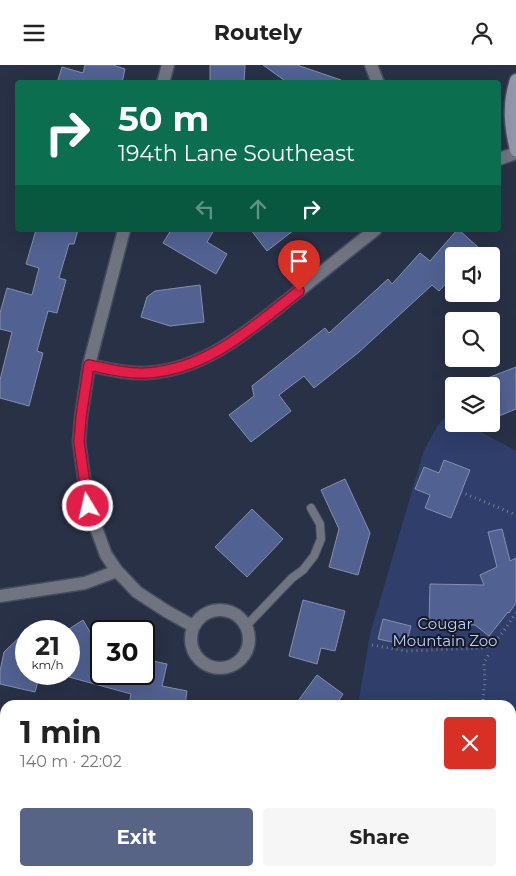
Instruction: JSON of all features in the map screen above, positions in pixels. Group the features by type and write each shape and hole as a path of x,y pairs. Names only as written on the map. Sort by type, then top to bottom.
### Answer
{"street":[{"path":"164,80 168,65"},
{"path":"371,65 377,80"},
{"path":"501,158 516,152 510,111 516,80"},
{"path":"123,232 89,365 81,417 79,442 88,506 106,555 117,571 137,592 166,611 194,625"},
{"path":"89,365 124,372 146,373 171,369 220,351 253,328 373,232"},
{"path":"0,597 85,583 117,571"},
{"path":"215,610 233,613 246,626 249,635 246,653 233,666 215,668 206,665 198,660 190,644 190,634 194,625 206,613 215,610"}],"lane":[{"path":"246,626 292,578 303,571 314,556 321,539 320,524 312,508"}],"path":[{"path":"461,492 516,515"},
{"path":"372,645 406,651 484,648 492,645 516,613"},
{"path":"483,700 485,682 484,663 490,652"}],"green space":[{"name":"Cougar Mountain Zoo","path":"445,418 445,432 481,432 516,451 516,700 359,700 370,634 424,450 438,425"}],"building":[{"path":"85,65 113,65 125,69 123,80 58,80 62,67 83,73"},
{"path":"210,65 245,65 244,80 210,80"},
{"path":"263,65 297,65 341,80 284,80"},
{"path":"35,232 77,232 74,244 69,244 59,278 66,280 57,313 48,311 37,351 43,353 29,406 0,398 0,380 12,332 0,329 0,313 7,288 32,295 39,268 26,264"},
{"path":"170,232 213,232 207,242 227,254 216,274 163,243"},
{"path":"253,232 291,232 267,251"},
{"path":"455,232 461,232 478,247 445,247 445,285 439,291 432,285 359,352 314,388 304,376 279,395 291,411 251,442 229,415 254,396 252,386 325,328 329,333 388,279 392,284 420,253 430,261"},
{"path":"200,285 204,322 170,326 141,317 147,297 155,291"},
{"path":"516,367 516,409 500,416 500,377 490,377"},
{"path":"444,460 470,470 451,518 425,508 430,495 415,489 424,467 439,473"},
{"path":"345,479 370,533 358,575 329,567 339,529 321,490"},
{"path":"252,509 283,539 247,577 215,547"},
{"path":"502,529 510,561 516,558 516,603 509,613 489,636 475,625 429,624 430,584 484,585 480,575 497,567 488,532"},
{"path":"303,600 345,611 335,651 321,648 317,664 289,656"},
{"path":"383,619 411,626 406,645 378,639"},
{"path":"83,620 90,632 90,683 80,680 80,622"},
{"path":"15,642 15,685 37,685 35,692 0,684 0,671 4,652"},
{"path":"155,661 167,664 162,686 187,691 186,700 130,700 131,694 98,685 155,685"},
{"path":"317,675 343,694 339,700 299,700"}],"route":[{"path":"88,506 79,442 89,365 124,372 146,373 171,369 194,362 220,351 253,328 299,291"}]}
